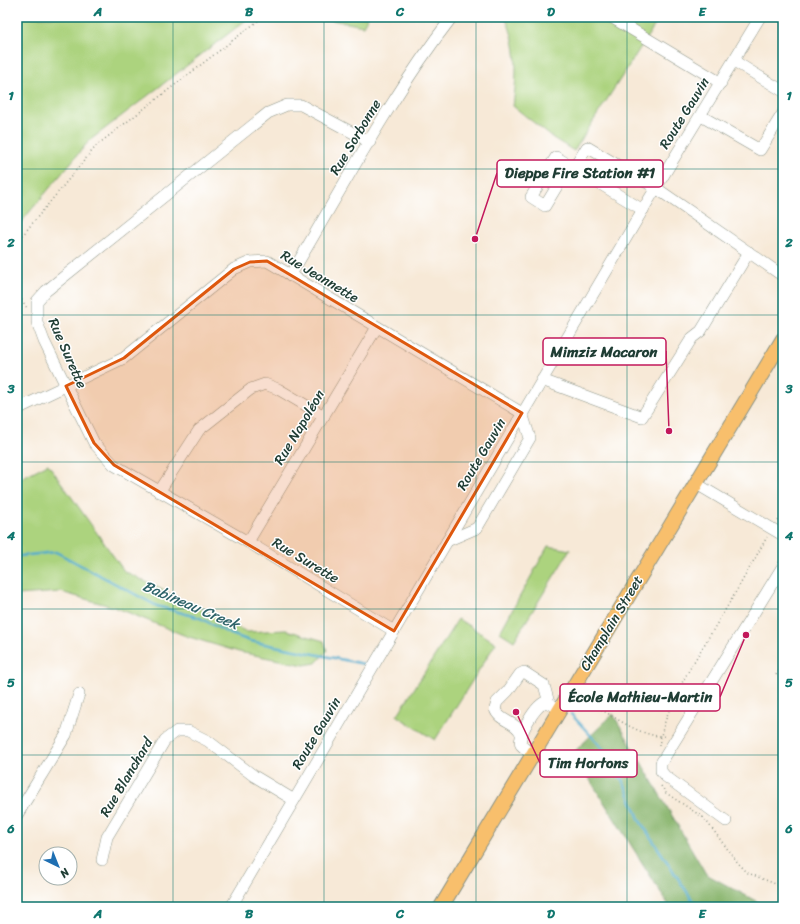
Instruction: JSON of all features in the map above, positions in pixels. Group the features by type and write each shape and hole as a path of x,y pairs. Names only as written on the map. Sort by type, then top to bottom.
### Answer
{"main road":[{"name":"Champlain Street","path":"441,907 532,754 549,705 570,692 783,339"}],"street":[{"name":"Rue Sorbonne","path":"290,276 370,142 426,53 452,17"},
{"path":"612,17 721,82"},
{"name":"Route Gauvin","path":"231,907 522,413 760,17"},
{"path":"734,61 783,91"},
{"name":"Rue Surette","path":"370,142 301,106 287,105 268,113 74,267 46,291 37,301 37,322 44,341 94,443 114,465 248,542 394,631"},
{"path":"701,116 760,150 783,114"},
{"path":"643,210 574,168 587,146 656,188 783,276"},
{"path":"542,380 642,417 692,338 701,331 749,252"},
{"name":"Rue Jeannette","path":"17,409 124,358 240,267 250,262 267,261 522,413"},
{"name":"Rue Napoléon","path":"248,542 377,327"},
{"path":"159,492 199,430 251,389 265,384 278,389 324,416"},
{"path":"447,542 478,528 530,438 522,413"},
{"path":"695,483 781,534 783,538"},
{"path":"726,821 671,782 661,771 661,763 783,566"},
{"path":"521,734 549,705 544,685 527,674 521,672 508,691 497,702 495,709 499,716 517,727 521,734 521,746 532,754"},
{"path":"18,813 66,735 79,694"},
{"name":"Rue Blanchard","path":"102,860 107,837 166,740 177,731 188,731 208,741 254,776 294,800"}],"path":[{"path":"17,242 97,146 263,17"},
{"path":"659,750 664,723 690,666 717,624 772,529 783,514"},
{"path":"776,676 783,665"},
{"path":"570,692 596,705 622,722 661,736 679,734"},
{"path":"659,783 666,793 704,818 738,863 748,873 783,887"}],"highlighted area":[{"path":"267,261 278,267 522,413 394,631 114,465 94,443 66,386 124,358 234,269 250,262"}],"green space":[{"path":"17,17 250,17 89,141 17,227"},
{"path":"317,17 368,17 363,26"},
{"path":"505,17 660,17 574,151 553,138 513,106 516,61 513,39"},
{"path":"48,464 124,571 247,632 286,630 324,641 327,651 316,663 304,665 239,652 186,636 117,608 61,592 17,595 17,480"},
{"path":"548,546 570,550 514,641 500,632"},
{"path":"458,619 496,643 435,740 397,716"},
{"path":"613,714 706,874 767,907 670,907 573,753"}],"waterway":[{"name":"Babineau Creek","path":"17,558 20,556 56,552 157,606 200,618 228,633 250,641 364,664"},
{"path":"571,714 605,751 624,783 640,821 697,907"}],"place":[{"name":"Dieppe Fire Station #1","path":"475,239"},
{"name":"Mimziz Macaron","path":"669,431"},
{"name":"École Mathieu-Martin","path":"746,635"},
{"name":"Tim Hortons","path":"516,712"}]}
